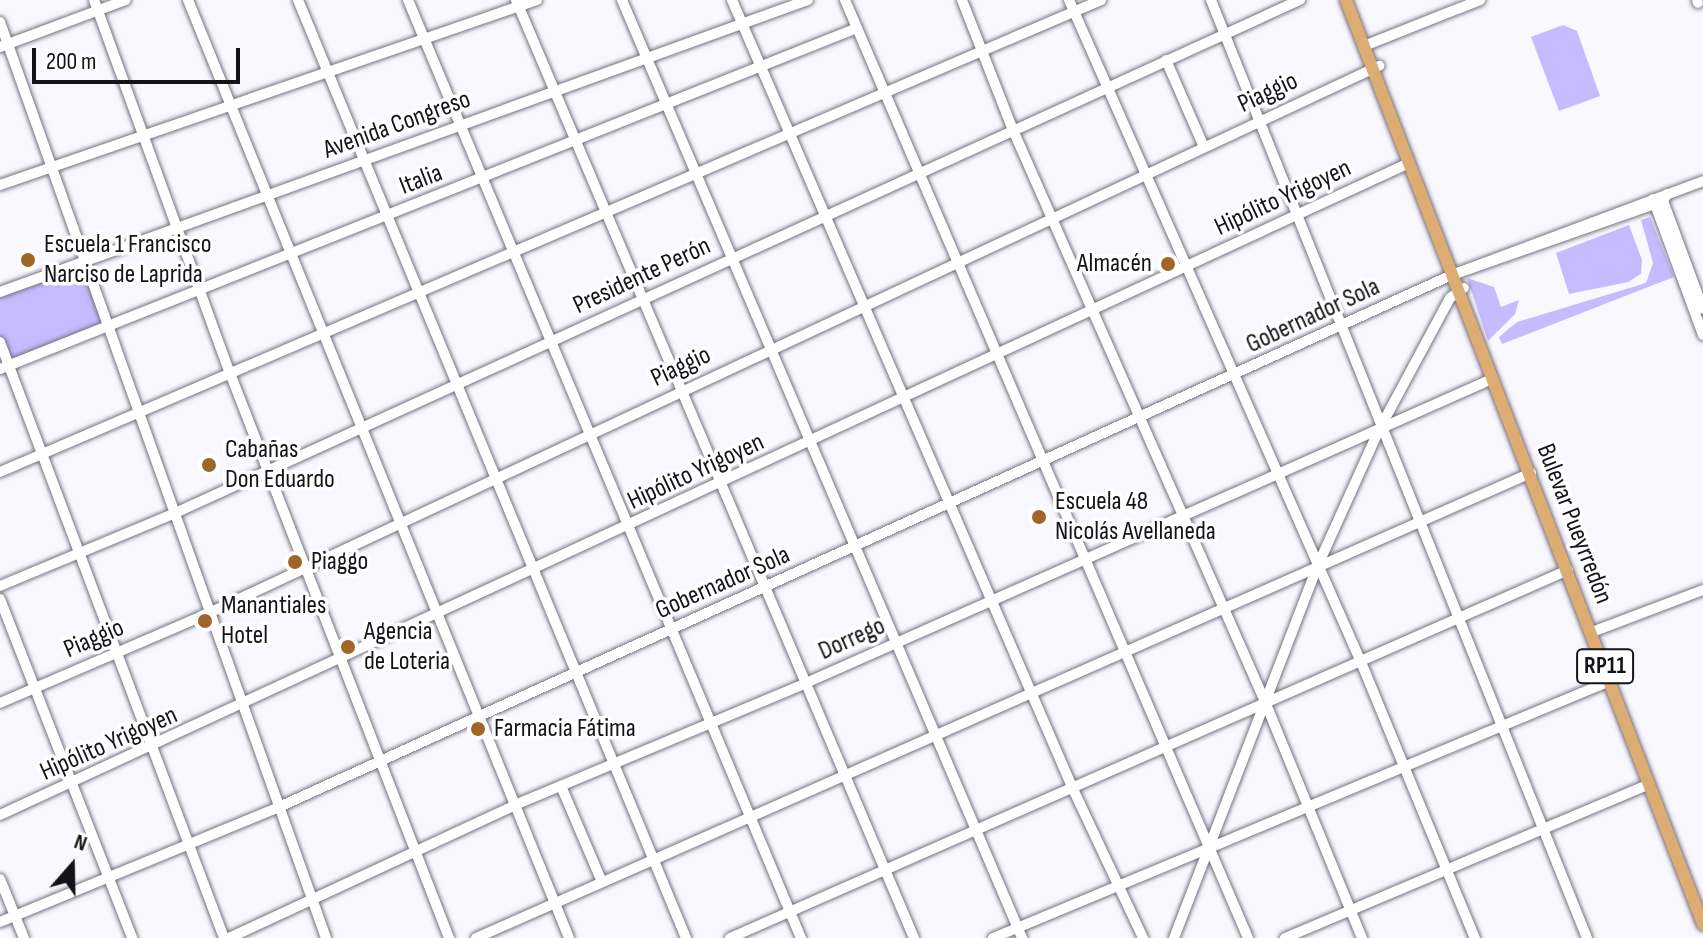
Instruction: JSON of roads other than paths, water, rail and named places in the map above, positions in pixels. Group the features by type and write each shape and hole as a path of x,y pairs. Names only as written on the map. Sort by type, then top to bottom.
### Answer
{"main road":[{"name":"Bulevar Pueyrredón","path":"1346,0 1376,67 1703,924"},
{"name":"Bulevar Pueyrredón","path":"1353,0 1367,45"},
{"name":"Bulevar Pueyrredón","path":"1376,67 1409,163 1458,280 1492,379 1506,408"}],"street":[{"path":"4,46 96,5 126,0"},
{"path":"188,0 569,938"},
{"path":"298,0 686,938"},
{"path":"408,0 549,344 801,938"},
{"path":"0,185 424,40 517,3 537,0"},
{"path":"622,0 1020,933"},
{"path":"732,0 1073,789 1143,938"},
{"name":"Avenida Congreso","path":"0,292 808,0"},
{"path":"845,0 1211,845 1248,938"},
{"path":"962,0 1013,130 1266,704 1362,938"},
{"path":"1069,0 1185,269 1361,662 1475,938"},
{"path":"0,472 604,209 696,174 1101,0"},
{"path":"1211,0 1583,937"},
{"name":"Presidente Perón","path":"0,586 173,514 1300,0"},
{"path":"1367,45 1480,0"},
{"path":"517,3 679,392 914,938"},
{"path":"96,5 230,373 449,938"},
{"path":"0,22 4,46 51,166 326,938"},
{"name":"Italia","path":"4,367 576,143 857,28"},
{"path":"1166,60 1204,147"},
{"name":"Piaggio","path":"0,703 209,613 1376,67"},
{"name":"Hipólito Yrigoyen","path":"0,815 153,749 1409,163"},
{"name":"Gobernador Sola","path":"0,922 279,807 1340,329 1703,181"},
{"path":"1660,198 1703,335"},
{"path":"1683,268 1703,309"},
{"path":"1174,938 1318,565 1380,428 1458,280"},
{"path":"0,342 4,367 82,552 226,938"},
{"name":"Dorrego","path":"226,938 515,805 806,683 1492,379"},
{"path":"476,938 1531,473"},
{"path":"730,938 1568,570"},
{"path":"1592,632 1703,590"},
{"path":"0,599 132,938"},
{"path":"993,938 1020,933 1211,845 1610,681"},
{"path":"1285,938 1649,784"},
{"path":"561,786 602,882"},
{"path":"0,879 24,938"}],"place":[{"name":"Escuela 1 Francisco Narciso de Laprida","path":"28,260"},
{"name":"Almacén","path":"1168,264"},
{"name":"Cabañas Don Eduardo","path":"209,465"},
{"name":"Escuela 48 Nicolás Avellaneda","path":"1039,517"},
{"name":"Piaggo","path":"295,562"},
{"name":"Manantiales Hotel","path":"205,621"},
{"name":"Agencia de Loteria","path":"348,647"},
{"name":"Farmacia Fátima","path":"478,729"}]}
